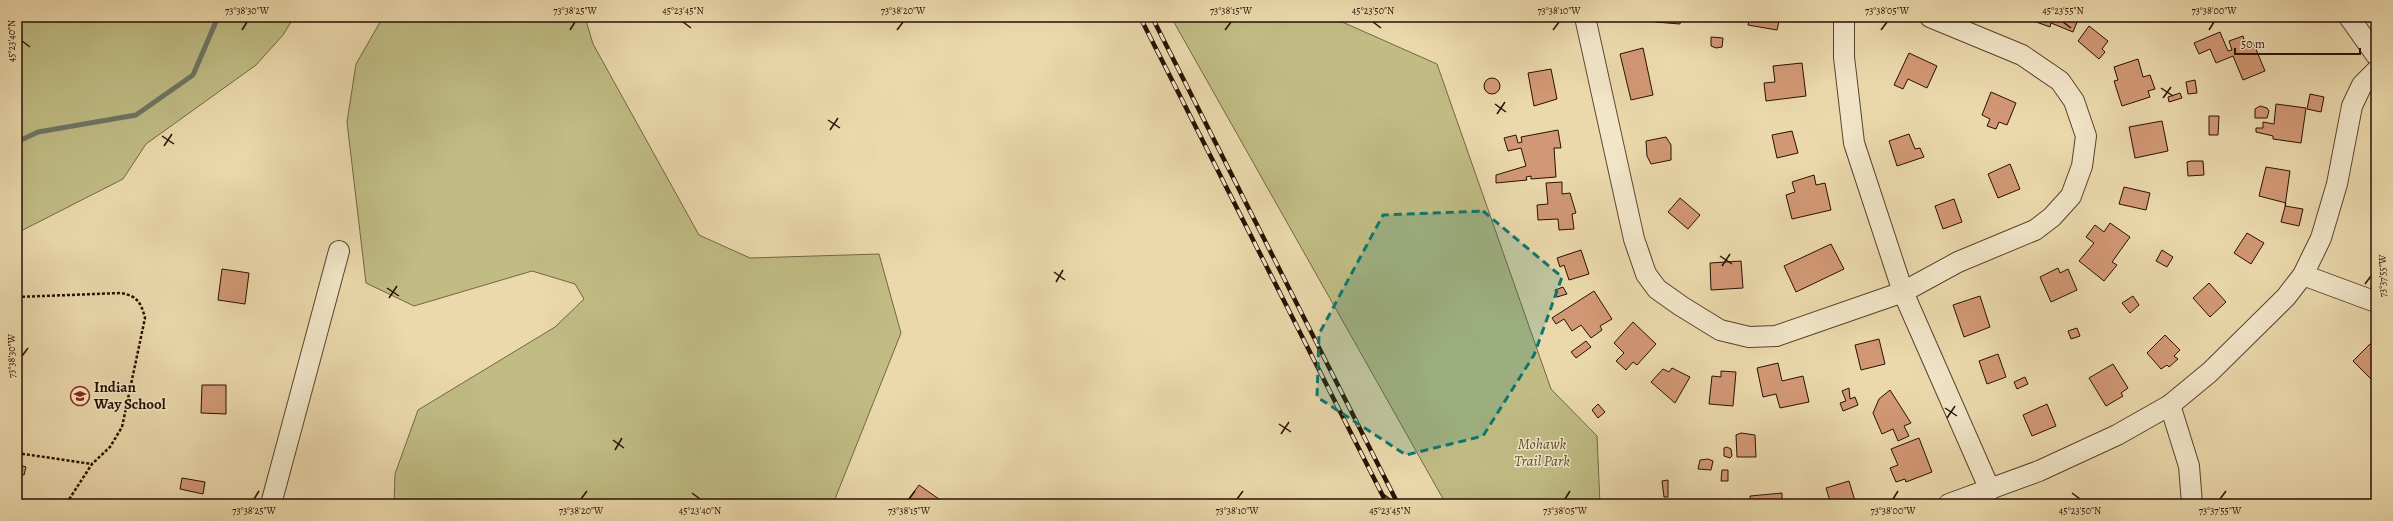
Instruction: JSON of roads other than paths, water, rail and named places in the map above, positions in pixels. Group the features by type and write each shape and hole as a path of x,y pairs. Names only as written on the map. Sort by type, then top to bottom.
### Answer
{"street":[{"path":"1585,17 1634,239 1646,274 1657,289 1720,330 1749,337 1776,336 1903,292 1958,262 2035,230 2052,217 2071,196 2082,166 2086,136 2074,101 2060,81 2022,55 1930,17"},
{"path":"1844,17 1844,57 1854,143 1903,292 1990,490"},
{"path":"2349,17 2376,55"},
{"path":"1949,504 1990,490 2116,435 2170,405 2210,372 2286,297 2303,275 2321,238 2336,184 2352,106 2362,85 2376,71"},
{"path":"271,504 339,251"},
{"path":"2303,275 2376,302"},
{"path":"2170,405 2188,466 2192,504"}],"waterway":[{"path":"17,142 38,132 136,115 193,75 218,17"}],"railway":[{"path":"1140,17 1387,504"},
{"path":"1152,17 1398,504"}],"place":[{"name":"Indian Way School","path":"80,396"}],"park label":[{"name":"Mohawk Trail Park","path":"1542,452"}]}
